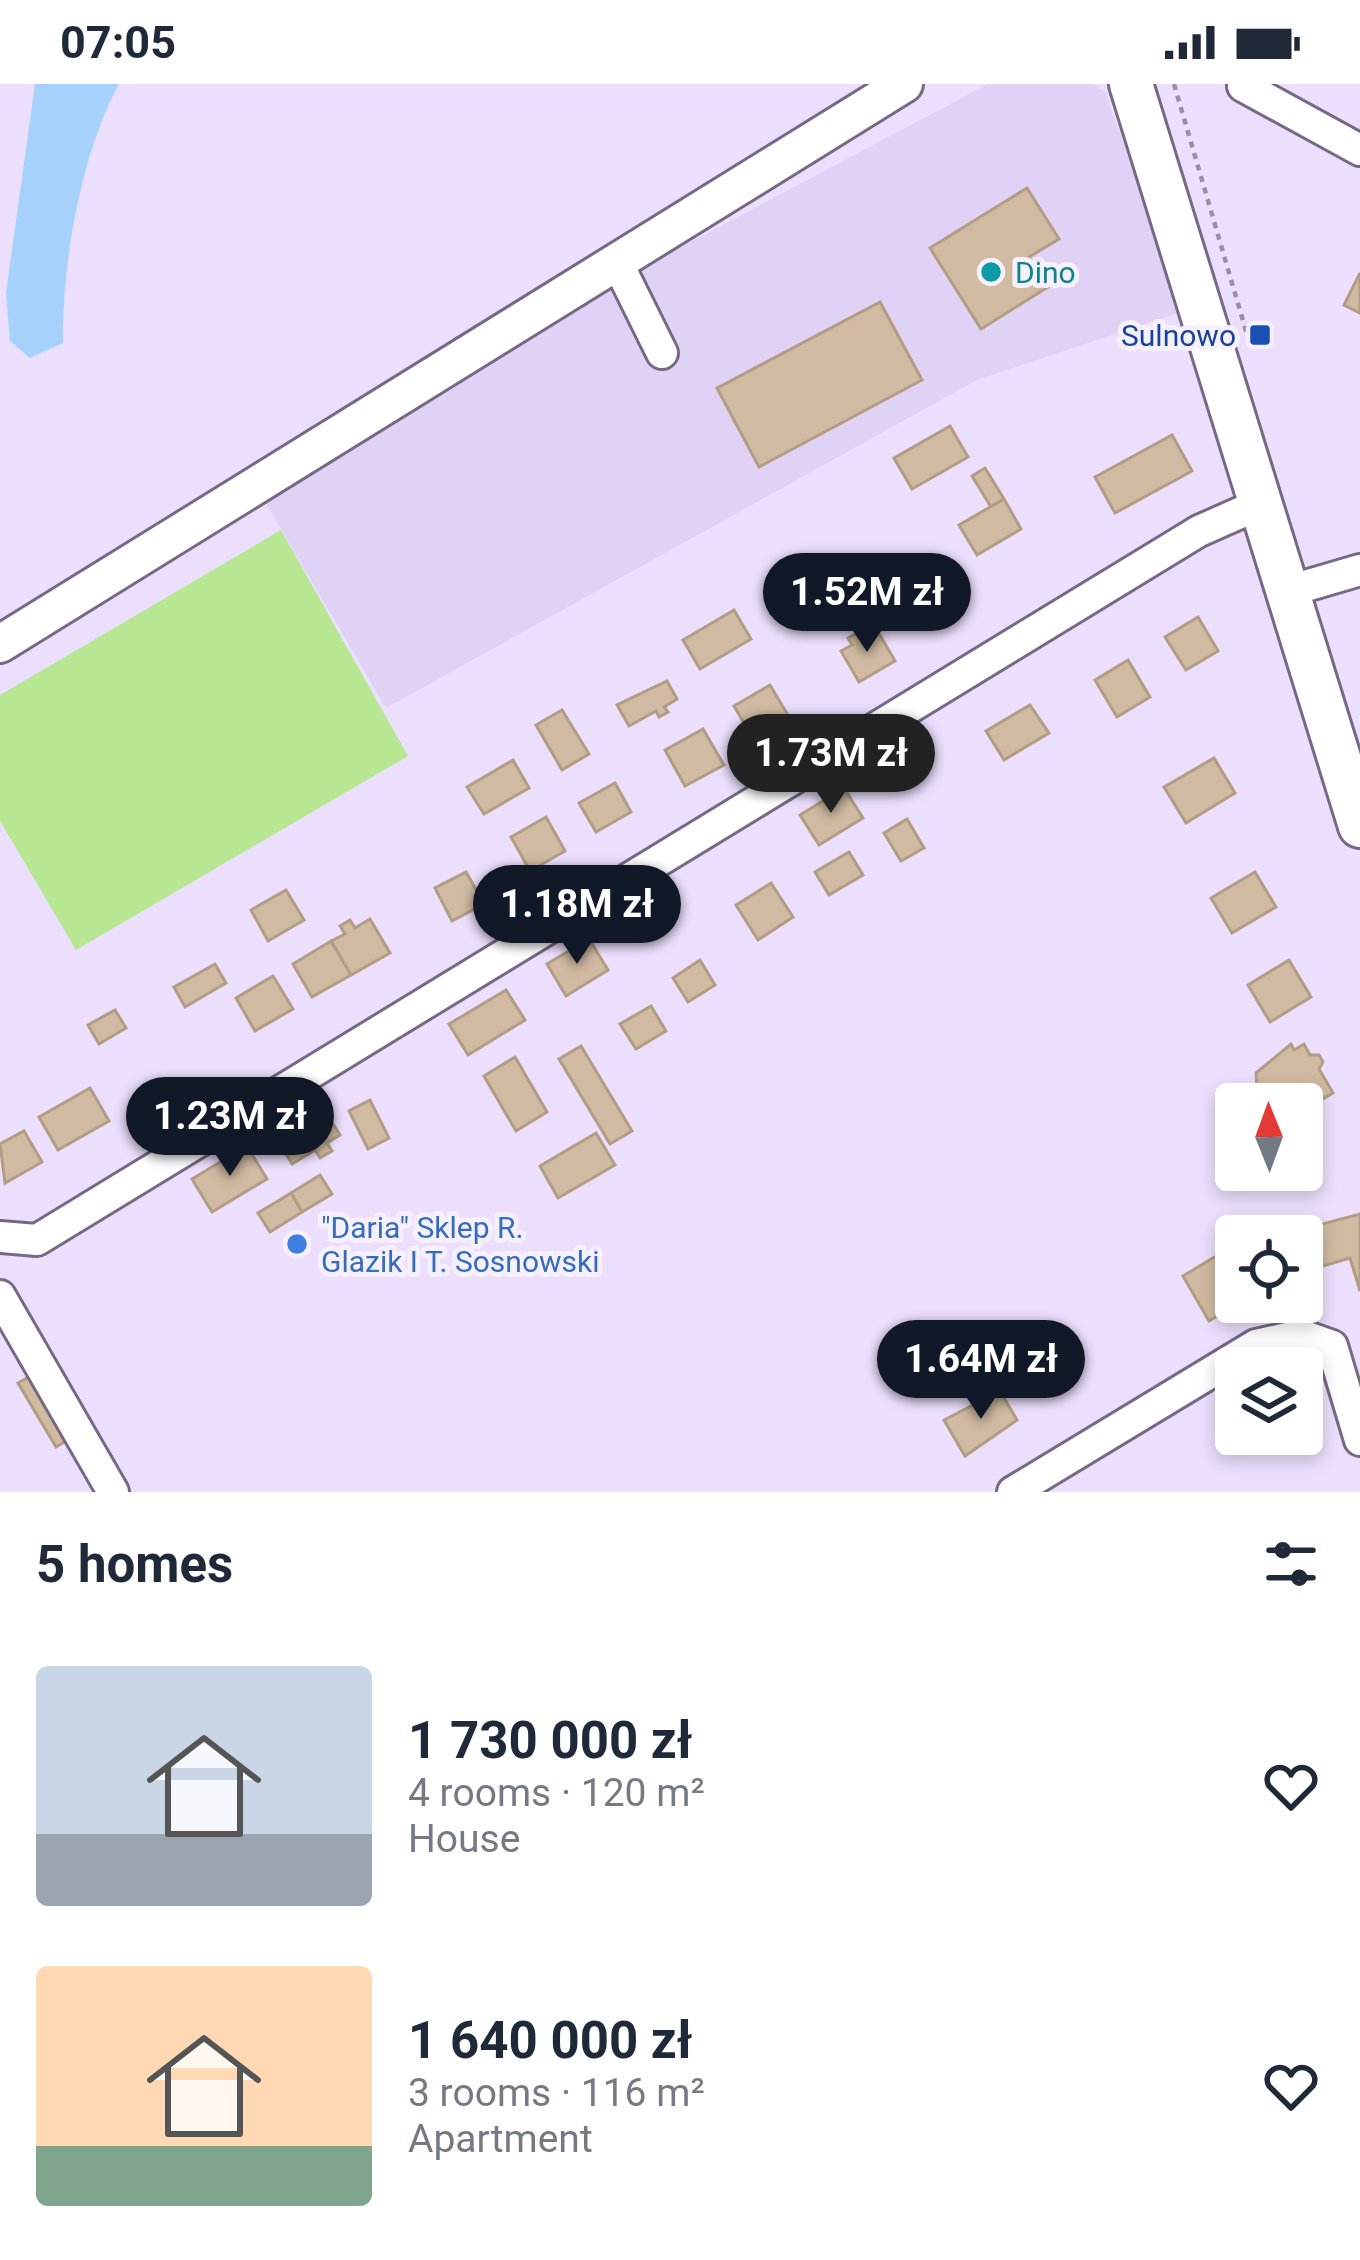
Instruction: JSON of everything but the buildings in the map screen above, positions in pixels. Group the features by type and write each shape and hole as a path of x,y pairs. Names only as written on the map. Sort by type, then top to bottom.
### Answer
{"main road":[{"path":"1131,84 1360,826"}],"street":[{"path":"0,644 904,84"},
{"path":"1243,86 1360,150"},
{"path":"617,262 662,353"},
{"path":"4,1245 37,1240 1199,531 1260,504"},
{"path":"1285,592 1360,570"},
{"path":"0,1296 113,1492"},
{"path":"1013,1492 1256,1345 1301,1335 1333,1346 1360,1441"}],"path":[{"path":"1174,84 1250,346"}],"shaded area":[{"path":"988,84 1093,84 1105,92 1184,311 977,380 386,708 250,476"}],"green space":[{"path":"281,530 408,756 76,950 0,821 0,695"}],"water":[{"path":"35,84 119,84 94,142 76,210 63,343 30,358 10,341 6,293"}],"place":[{"name":"Dino","path":"991,272"},
{"name":"Sulnowo","path":"1260,335"},
{"name":"\"Daria\" Sklep R. Glazik I T. Sosnowski","path":"297,1244"}]}
